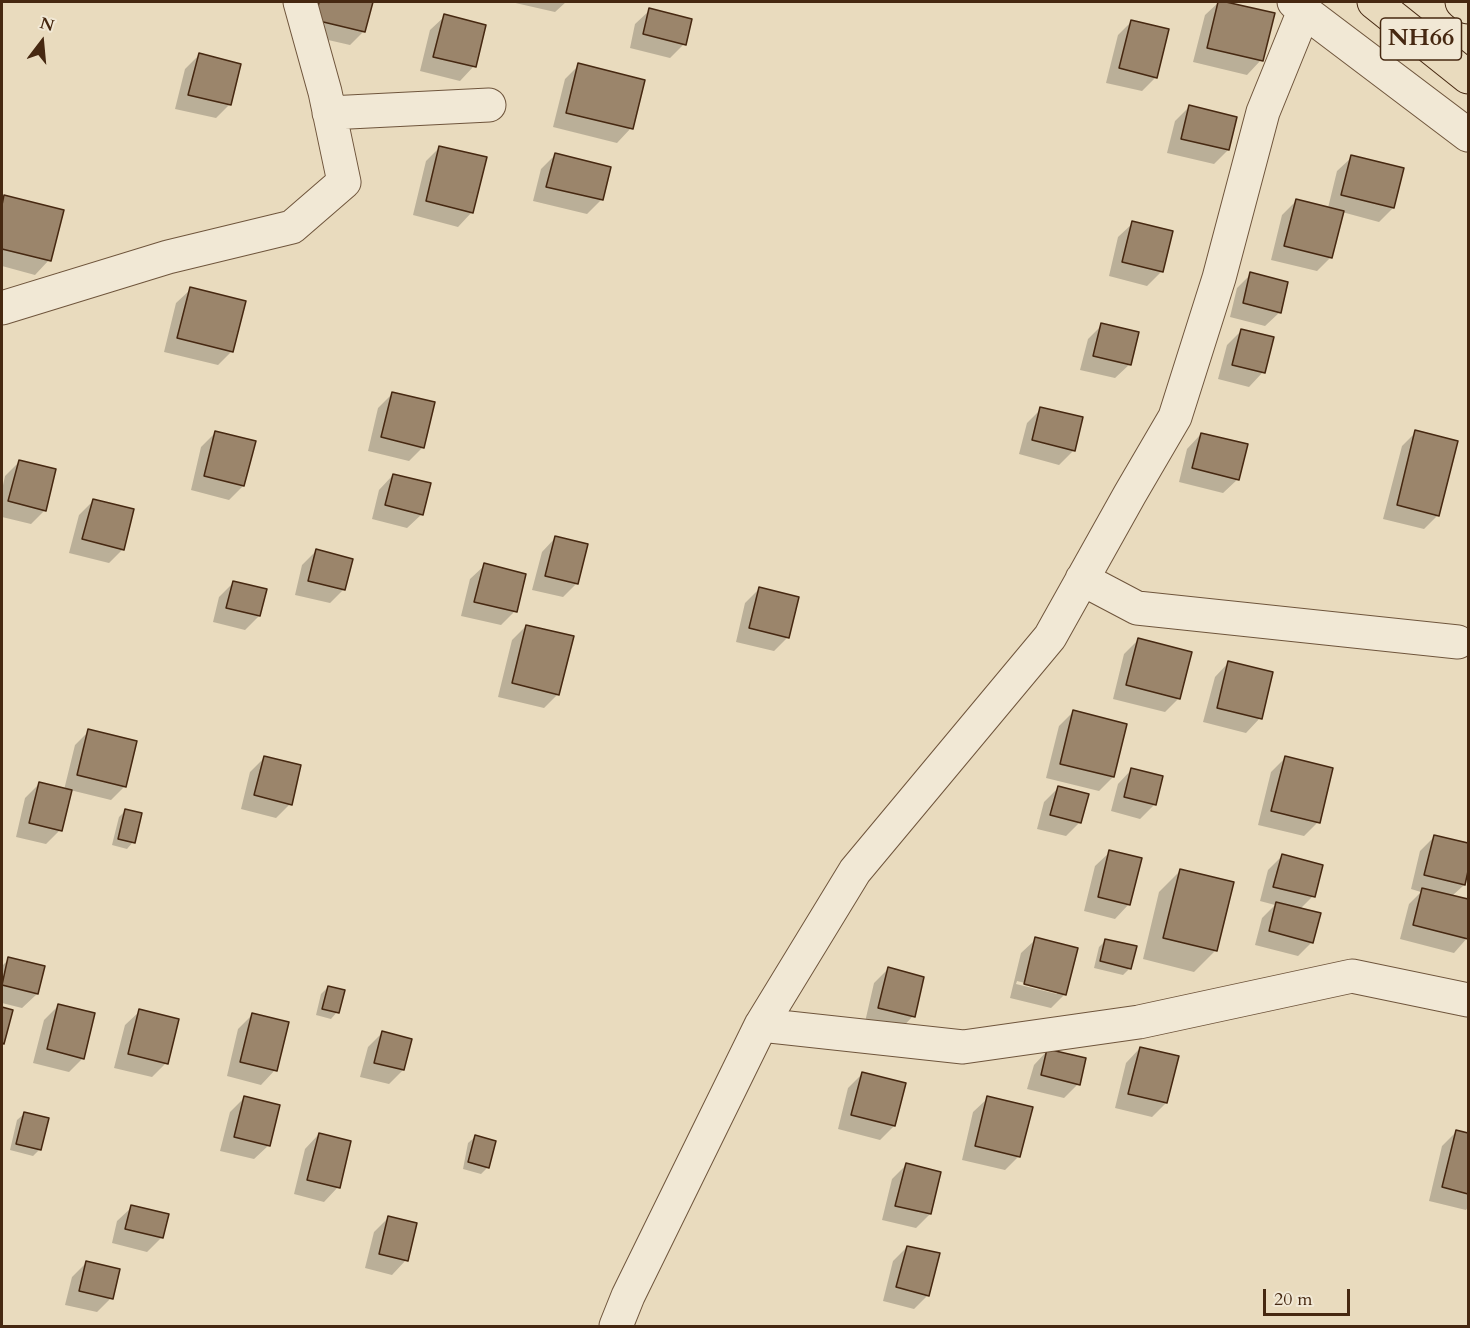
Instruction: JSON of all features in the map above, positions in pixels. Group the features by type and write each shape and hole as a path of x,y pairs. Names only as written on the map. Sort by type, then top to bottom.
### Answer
{"highway":[{"name":"NH66","path":"1374,2 1468,77"},
{"name":"NH66","path":"1462,2 1468,7"}],"street":[{"path":"2,308 168,257 292,227 344,182 325,92 300,2"},
{"path":"616,1326 628,1296 761,1025 855,871 1050,637 1176,417 1219,278 1263,112 1299,6 1468,135"},
{"path":"329,113 489,105"},
{"path":"1082,579 1137,608 1458,642"},
{"path":"761,1025 963,1047 1139,1022 1352,976 1468,1000"}],"building":[{"path":"319,2 373,2 365,32 315,20"},
{"path":"1218,2 1275,13 1263,61 1207,48"},
{"path":"649,8 692,19 686,45 643,34"},
{"path":"444,14 486,25 476,67 433,57"},
{"path":"1131,20 1169,29 1157,78 1119,68"},
{"path":"199,53 241,64 231,105 188,95"},
{"path":"578,63 645,80 633,129 566,113"},
{"path":"1189,105 1237,117 1229,150 1181,139"},
{"path":"439,146 487,157 473,213 426,201"},
{"path":"555,153 611,167 603,200 546,187"},
{"path":"1351,155 1404,168 1394,208 1341,195"},
{"path":"4,195 64,210 51,261 2,249"},
{"path":"1296,199 1344,211 1332,258 1284,246"},
{"path":"1132,221 1173,231 1163,272 1122,262"},
{"path":"1250,272 1288,282 1281,313 1243,303"},
{"path":"190,287 246,301 233,352 177,338"},
{"path":"1101,323 1139,332 1131,365 1093,356"},
{"path":"1241,329 1274,337 1265,373 1232,365"},
{"path":"392,392 435,402 424,448 381,437"},
{"path":"1040,407 1083,417 1075,451 1032,440"},
{"path":"1415,430 1458,441 1439,516 1397,505"},
{"path":"215,431 256,441 244,486 204,476"},
{"path":"1201,433 1248,444 1239,480 1192,468"},
{"path":"19,460 56,469 46,511 8,501"},
{"path":"393,474 431,483 423,515 385,505"},
{"path":"93,499 134,509 124,550 82,539"},
{"path":"555,536 588,544 578,584 545,576"},
{"path":"316,549 353,559 345,590 308,581"},
{"path":"484,563 526,574 517,612 474,602"},
{"path":"233,581 267,589 260,616 226,608"},
{"path":"759,587 799,597 789,638 749,628"},
{"path":"526,625 574,636 559,695 512,683"},
{"path":"1138,638 1192,652 1180,699 1126,685"},
{"path":"1228,661 1273,672 1262,719 1217,708"},
{"path":"1073,710 1127,724 1114,777 1060,764"},
{"path":"88,729 137,741 126,787 77,775"},
{"path":"264,756 301,765 292,805 254,795"},
{"path":"1285,756 1333,768 1320,823 1271,811"},
{"path":"1131,768 1163,776 1156,805 1124,797"},
{"path":"39,782 72,790 62,831 29,823"},
{"path":"1058,786 1089,794 1081,823 1050,815"},
{"path":"125,809 142,813 135,843 118,839"},
{"path":"1434,835 1468,843 1468,871 1465,885 1424,875"},
{"path":"1109,850 1142,858 1130,905 1098,897"},
{"path":"1282,854 1323,865 1315,897 1273,887"},
{"path":"1180,869 1234,882 1217,951 1163,938"},
{"path":"1422,888 1468,899 1468,939 1413,925"},
{"path":"1276,902 1321,913 1313,943 1269,931"},
{"path":"1035,937 1078,948 1066,995 1024,984"},
{"path":"1105,939 1137,946 1131,969 1100,961"},
{"path":"8,957 45,966 38,994 2,985"},
{"path":"888,967 924,977 915,1017 878,1008"},
{"path":"328,986 345,990 339,1013 322,1009"},
{"path":"58,1004 95,1013 84,1059 47,1049"},
{"path":"2,1007 13,1010 4,1044 2,1043"},
{"path":"139,1009 179,1019 168,1064 128,1054"},
{"path":"252,1013 289,1022 277,1071 240,1062"},
{"path":"382,1031 412,1039 404,1070 374,1063"},
{"path":"1140,1047 1179,1056 1167,1103 1128,1094"},
{"path":"1047,1049 1086,1058 1080,1085 1041,1075"},
{"path":"862,1072 906,1083 895,1126 851,1115"},
{"path":"244,1096 280,1105 270,1146 234,1137"},
{"path":"987,1096 1033,1107 1020,1157 975,1146"},
{"path":"24,1112 49,1118 41,1150 16,1144"},
{"path":"1456,1130 1468,1133 1468,1194 1442,1187"},
{"path":"319,1133 351,1141 340,1188 307,1180"},
{"path":"475,1135 496,1141 489,1168 468,1162"},
{"path":"906,1163 941,1172 931,1214 895,1206"},
{"path":"131,1205 169,1214 163,1238 125,1229"},
{"path":"388,1216 417,1223 408,1261 379,1254"},
{"path":"907,1246 940,1253 929,1296 896,1287"},
{"path":"86,1261 120,1269 113,1299 79,1291"}]}
